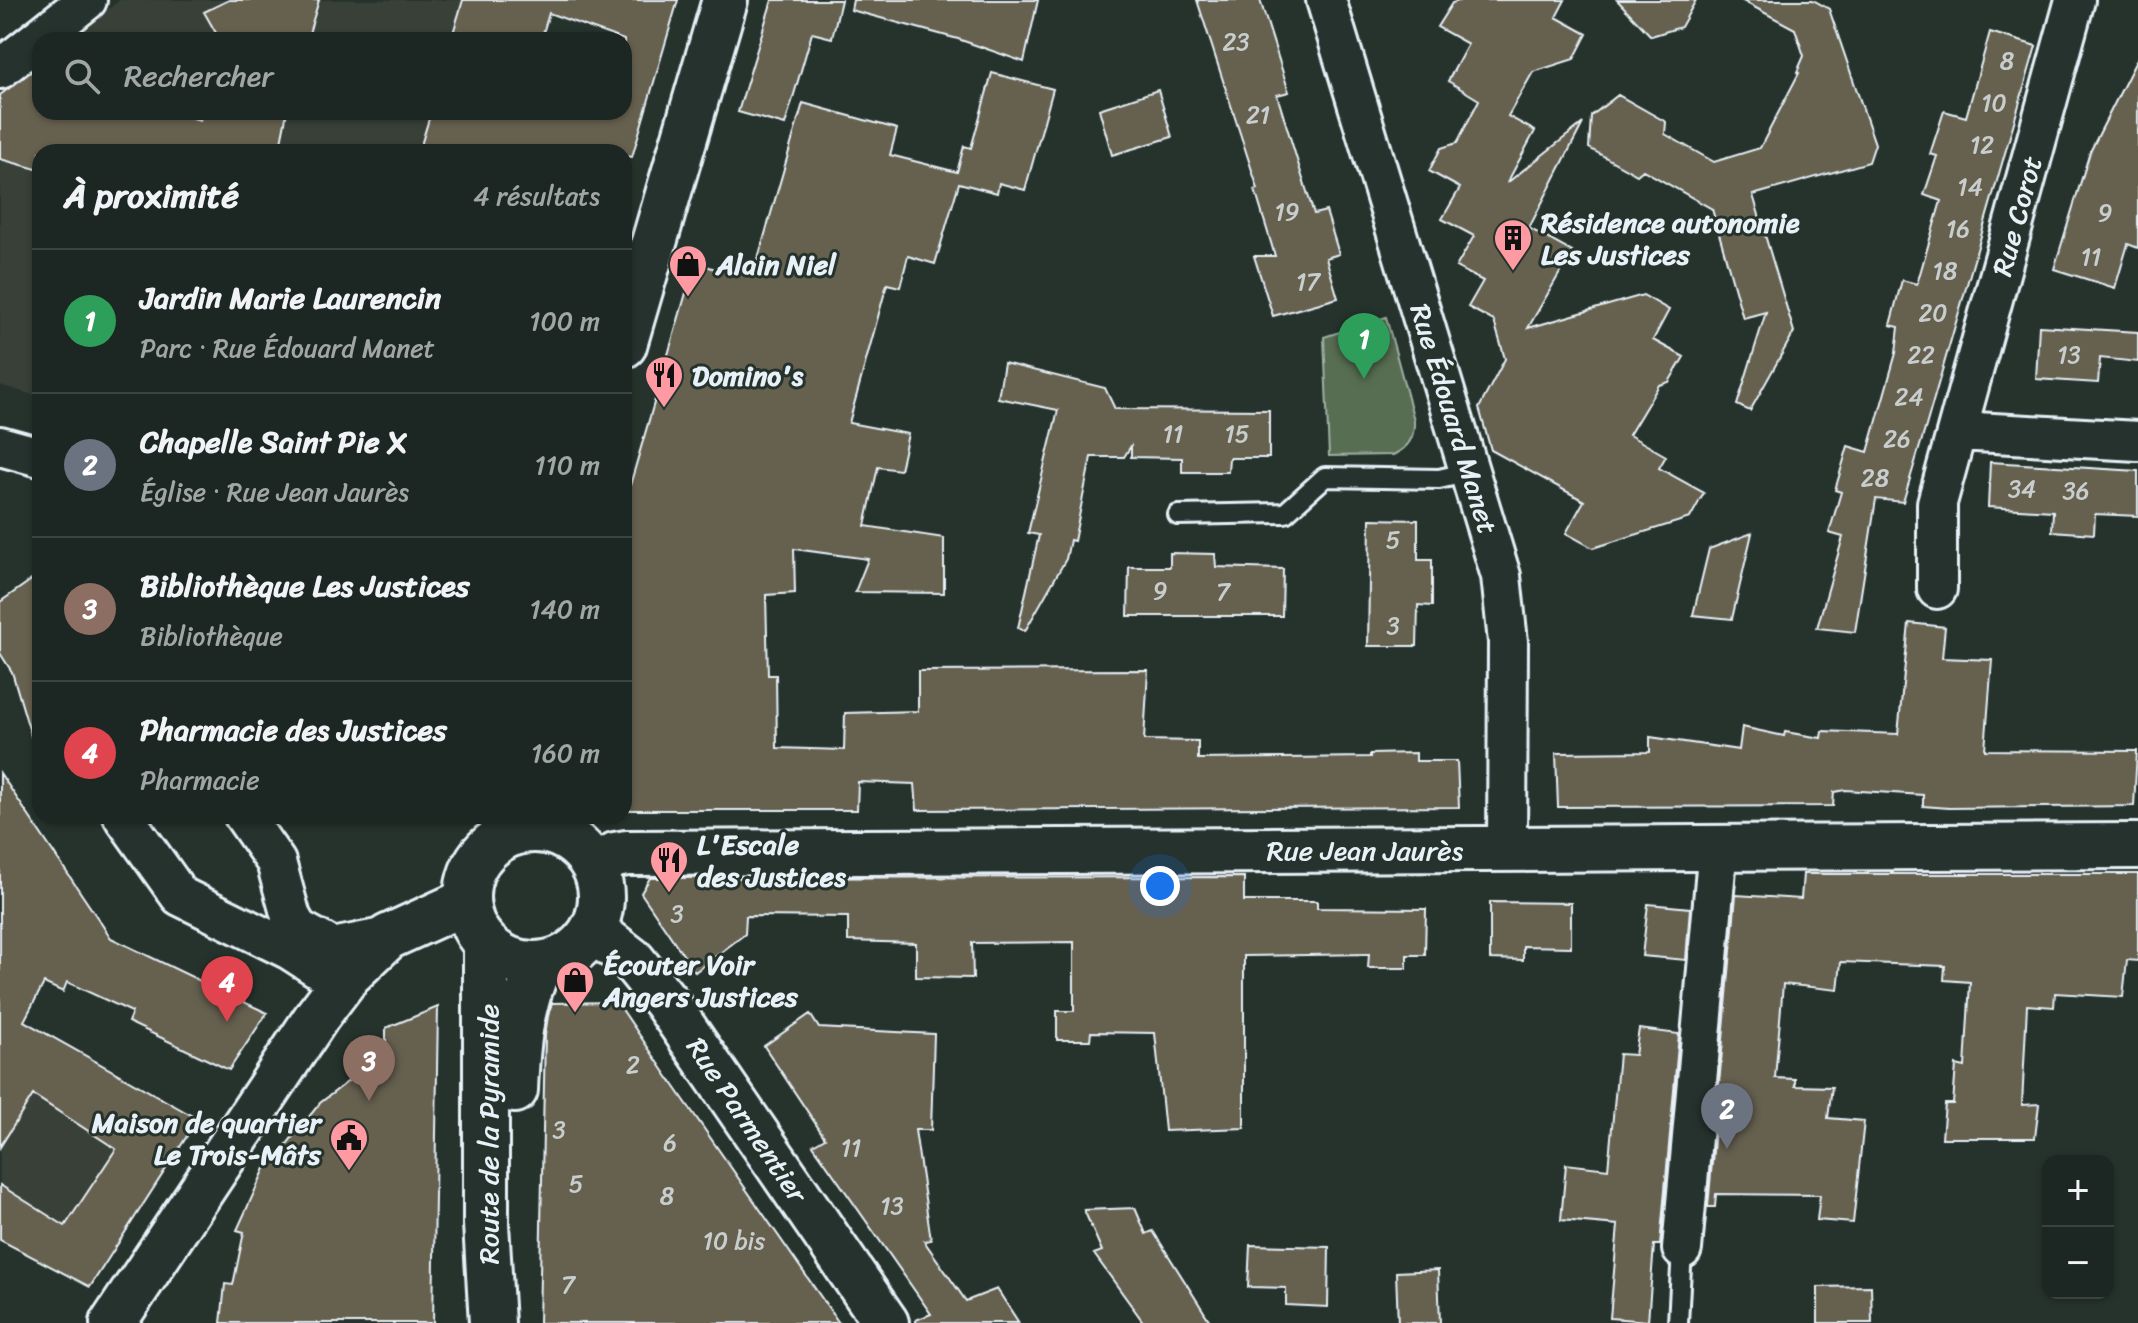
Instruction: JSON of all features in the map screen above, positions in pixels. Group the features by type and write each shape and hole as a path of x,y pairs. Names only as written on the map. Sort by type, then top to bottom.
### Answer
{"street":[{"path":"47,32 87,0"},
{"path":"632,318 725,0"},
{"name":"Rue Édouard Manet","path":"1326,0 1501,576 1508,642 1507,850"},
{"name":"Rue Corot","path":"1937,589 1937,503 2075,0"},
{"path":"0,69 32,44"},
{"path":"1958,431 2138,441"},
{"path":"0,446 32,455"},
{"path":"129,824 180,896 290,950 343,984"},
{"path":"250,824 276,862 291,917 298,929 333,948 388,937"},
{"path":"477,824 470,885 471,920 486,944 511,960 540,964 567,956 593,930 601,903 595,867 570,839 537,824"},
{"path":"113,1323 318,1015 343,984 388,937 470,885 497,840 529,824"},
{"path":"1682,1249 1718,846"},
{"name":"Rue Jean Jaurès","path":"595,867 615,855 627,853 2138,846"},
{"name":"Rue Parmentier","path":"593,930 633,961 666,1002 886,1323"},
{"name":"Route de la Pyramide","path":"486,944 486,1224 493,1323"},
{"name":"Route de la Pyramide","path":"493,1323 507,1225 518,1028 529,988 540,964"}],"lane":[{"path":"1178,515 1285,513 1325,477 1439,479 1470,472"},
{"path":"1678,1323 1682,1249"}],"shaded area":[{"path":"120,0 515,0 505,32 79,32"},
{"path":"32,70 32,120 469,120 460,144 32,144 32,395 0,385 0,96"},
{"path":"0,1025 45,1035 69,1046 198,1119 91,1287 0,1240"}],"green space":[{"path":"1386,317 1414,420 1412,437 1403,449 1393,455 1329,456 1324,337"}],"building":[{"path":"229,0 319,0 309,32 215,32 204,12"},
{"path":"463,0 678,0 632,157 632,144 421,144 429,120 632,120 632,32 602,32 549,13 543,32 453,32"},
{"path":"772,0 841,0 832,38 812,33 785,125 738,112"},
{"path":"853,0 1038,0 1024,62 958,39 851,10"},
{"path":"1197,0 1260,0 1289,92 1277,95 1302,176 1314,214 1326,211 1339,254 1326,258 1338,298 1273,316 1254,256 1275,256 1255,190 1258,189"},
{"name":"Résidence autonomie Les Justices","path":"1462,0 1565,0 1556,17 1587,34 1574,59 1533,72 1508,116 1535,131 1507,183 1583,123 1529,228 1572,252 1528,328 1643,295 1669,310 1653,340 1684,357 1669,382 1659,385 1629,435 1666,456 1659,468 1704,493 1690,518 1593,548 1566,533 1584,501 1491,450 1479,408 1505,359 1494,321 1468,307 1483,281 1456,267 1474,236 1442,219 1460,188 1429,171 1441,148 1457,143 1479,100 1448,81 1468,44 1437,27 1452,3"},
{"path":"1617,0 1696,0 1681,27 1651,36"},
{"path":"1741,0 1813,0 1829,9 1875,144 1869,162 1753,195 1794,332 1750,411 1737,405 1766,312 1743,318 1712,209 1643,170 1637,175 1589,148 1591,116 1618,95 1666,122 1665,134 1714,162 1760,148 1799,73 1804,56 1795,29"},
{"path":"1990,32 2036,46 1926,426 1903,502 1876,499 1855,632 1817,628 1843,537 1829,533 1841,492 1835,490 1848,446 1868,452 1896,353 1899,327 1890,325 1902,280 1917,284 1941,201 1924,195 1937,156 1930,154 1944,111 1966,117"},
{"path":"2138,57 2138,248 2128,244 2115,288 2054,269 2090,152"},
{"path":"32,71 32,120 285,120 281,144 32,144 32,168 0,159 0,95"},
{"path":"992,73 1053,89 1025,190 999,183 997,193 959,183 935,264 908,256 900,287 887,284 849,423 908,434 900,470 878,467 865,526 944,538 944,593 855,592 868,559 794,549 795,593 766,595 768,675 776,675 777,748 844,750 845,713 918,711 918,671 1148,670 1144,740 1198,741 1198,759 1370,757 1370,754 1416,753 1416,761 1457,761 1459,807 917,810 915,784 858,782 857,810 632,810 632,479 695,262 718,270 720,263 754,272 803,103 897,129 890,155 957,172 964,146 971,148"},
{"path":"1158,90 1172,137 1112,155 1099,109"},
{"path":"2039,326 2138,332 2138,362 2100,358 2098,383 2036,379"},
{"path":"1004,363 1105,388 1115,409 1269,410 1269,458 1229,458 1228,472 1182,472 1182,458 1131,457 1131,446 1124,457 1091,457 1074,541 1070,540 1066,559 1025,631 1018,628 1039,535 1028,533 1058,410 998,398"},
{"path":"1990,462 2138,471 2138,516 2095,514 2094,534 2052,531 2053,511 1988,507"},
{"path":"1370,519 1418,520 1418,560 1432,560 1432,606 1418,605 1417,646 1368,646"},
{"path":"1752,533 1732,619 1693,615 1709,549"},
{"path":"1170,553 1215,554 1216,567 1283,569 1282,616 1128,616 1129,567 1170,567"},
{"path":"32,580 32,739 12,672 0,653 0,602"},
{"path":"1909,623 1945,627 1942,658 1992,660 1985,750 2137,751 2134,806 1949,808 1923,806 1923,795 1845,790 1834,792 1833,806 1558,807 1556,753 1650,752 1650,737 1739,750 1742,727 1784,736 1785,732 1821,738 1822,731 1898,734"},
{"path":"0,773 111,938 267,1013 229,1070 128,1022 132,1012 67,982 63,992 44,983 24,1021 198,1119 90,1287 0,1240 0,1185 65,1226 116,1149 33,1095 0,1147"},
{"path":"1803,874 2138,874 2138,961 2127,960 2123,997 2055,993 2054,1007 2027,1005 2022,1105 2039,1104 2035,1138 1942,1138 1945,1104 1953,1104 1956,1065 1965,1067 1970,982 1944,980 1945,966 1841,962 1838,990 1783,984 1775,1078 1795,1079 1795,1086 1832,1087 1828,1118 1864,1121 1853,1223 1817,1220 1820,1195 1716,1194 1715,1207 1708,1207 1736,895 1801,899"},
{"path":"1244,877 1244,901 1317,901 1317,908 1426,909 1425,955 1407,955 1407,968 1368,968 1369,954 1244,956 1244,1128 1165,1131 1155,1033 1091,1032 1090,1040 1057,1040 1057,1011 1074,1011 1074,942 972,943 973,978 916,977 916,943 848,941 848,917 746,916 745,934 695,972 641,893 650,878"},
{"path":"1490,902 1571,903 1571,947 1523,946 1523,960 1490,959"},
{"path":"1648,904 1690,908 1686,960 1642,956"},
{"path":"617,1002 839,1323 539,1323 545,1035 548,1016 552,1003"},
{"name":"Maison de quartier Le Trois-Mâts","path":"438,1007 433,1323 221,1323 225,1284 233,1285 244,1232 237,1230 267,1164 271,1164 320,1103 386,1052 386,1028"},
{"path":"810,1014 819,1028 934,1034 931,1130 915,1130 931,1240 924,1241 966,1301 997,1289 1019,1323 916,1323 916,1320 931,1314 813,1145 825,1138 764,1046"},
{"path":"1639,1029 1679,1034 1660,1245 1654,1245 1648,1321 1610,1318 1618,1225 1561,1220 1566,1164 1608,1169 1619,1054 1635,1055"},
{"path":"1135,1208 1146,1234 1153,1231 1211,1323 1144,1323 1094,1254 1102,1251 1084,1210"},
{"path":"1250,1245 1329,1247 1328,1307 1286,1305 1286,1288 1248,1287"},
{"path":"1438,1270 1440,1323 1398,1323 1396,1272"},
{"path":"1871,1286 1872,1323 1818,1323 1818,1287"}],"place":[{"name":"Résidence autonomie Les Justices","path":"1513,272"},
{"name":"Alain Niel","path":"688,298"},
{"name":"Jardin Marie Laurencin","path":"1364,379"},
{"name":"Domino's","path":"664,409"},
{"name":"L'Escale des Justices","path":"669,894"},
{"name":"Écouter Voir Angers Justices","path":"575,1014"},
{"name":"Pharmacie des Justices","path":"227,1022"},
{"name":"Bibliothèque Les Justices","path":"369,1101"},
{"name":"Chapelle Saint Pie X","path":"1727,1149"},
{"name":"Maison de quartier Le Trois-Mâts","path":"349,1172"}]}
